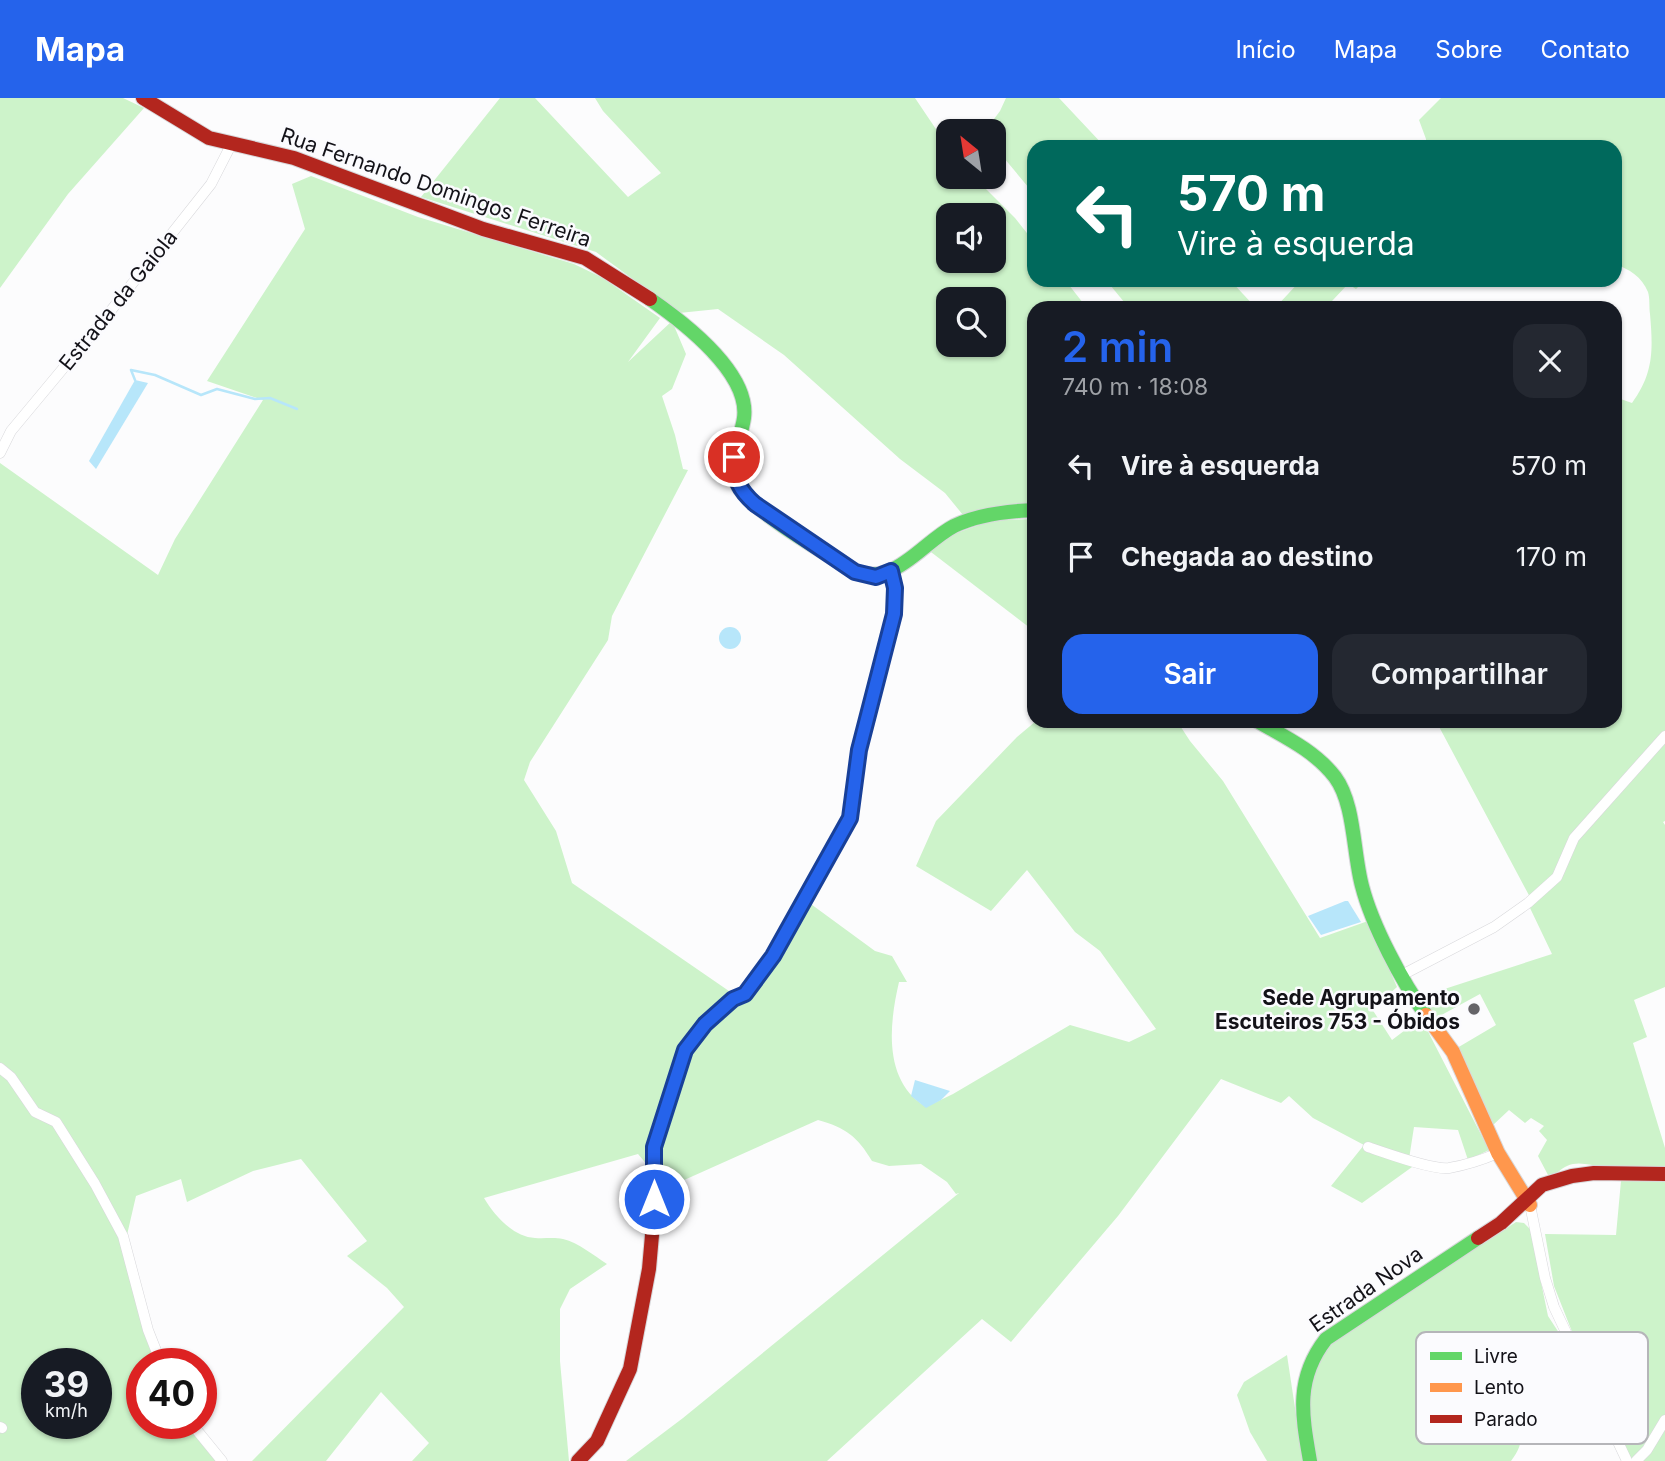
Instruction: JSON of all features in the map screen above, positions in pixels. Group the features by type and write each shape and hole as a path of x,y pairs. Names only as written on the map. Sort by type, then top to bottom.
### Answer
{"street":[{"name":"Rua Fernando Domingos Ferreira","path":"144,98 199,134 231,145 294,158 483,229 585,258 599,265 695,333 728,372 740,391 745,407 733,466 736,482 744,494 855,572 876,577 891,571"},
{"name":"Estrada da Gaiola","path":"0,453 11,431 211,184 231,145"},
{"path":"578,1461 597,1441 630,1369 649,1269 653,1224 654,1147 685,1050 705,1024 733,999 745,994 769,962 850,818 859,750 894,614 895,588 891,571 937,535 956,525 1001,512 1027,510"},
{"path":"1269,728 1311,752 1336,778 1347,804 1366,900 1414,999 1459,1064 1498,1153 1528,1201 1545,1278 1554,1307 1566,1332"},
{"path":"1402,975 1494,927 1528,903 1557,877 1574,838 1665,736"},
{"path":"0,1068 11,1077 35,1111 56,1122 96,1184 123,1236 155,1348"},
{"path":"1368,1147 1404,1159 1447,1168 1479,1161 1498,1153"},
{"path":"1528,1201 1538,1187 1572,1176 1594,1173 1665,1174"},
{"name":"Estrada Nova","path":"1310,1461 1301,1410 1302,1387 1309,1361 1319,1346 1344,1325 1501,1223 1528,1201"},
{"path":"1636,1461 1647,1450 1665,1420"},
{"path":"204,1439 222,1461"},
{"path":"1620,1444 1628,1461"}],"green space":[{"path":"0,98 123,98 144,108 68,194 0,288"},
{"path":"500,98 535,98 628,197 661,173 603,111 595,98 915,98 936,129 936,189 986,189 1000,203 936,203 936,273 1006,273 1006,209 1027,233 1027,287 1070,287 1082,301 1027,301 1027,506 963,515 945,493 900,459 784,355 718,309 679,313 596,252 421,197"},
{"path":"1006,98 1059,98 1098,140 1027,140 1027,186 1006,160 1006,119 994,119"},
{"path":"1441,98 1665,98 1665,987 1634,1000 1647,1037 1633,1043 1665,1148 1665,1167 1577,1164 1548,1175 1538,1156 1547,1140 1539,1131 1544,1126 1531,1118 1525,1123 1509,1110 1492,1126 1457,1048 1496,1025 1480,994 1436,1018 1423,996 1552,954 1528,903 1531,899 1440,728 1622,728 1622,399 1632,403 1645,381 1650,360 1651,327 1648,292 1634,274 1622,267 1622,140 1426,140 1419,120"},
{"path":"311,176 418,217 574,264 603,278 660,318 628,362 672,321 686,354 672,389 662,396 683,469 688,470 612,616 608,640 530,762 524,780 556,831 572,883 742,1000 804,899 875,951 892,956 907,982 899,982 893,1016 896,1067 902,1083 912,1096 926,1107 1070,1025 1129,1042 1156,1029 1100,951 1075,932 1027,870 991,911 916,866 936,821 1028,728 1182,728 1223,781 1320,938 1368,921 1397,987 1372,1009 1392,1040 1421,1018 1489,1150 1468,1160 1458,1130 1414,1127 1409,1159 1419,1162 1362,1203 1331,1186 1364,1145 1313,1118 1289,1096 1281,1103 1221,1079 1118,1216 1011,1342 982,1319 827,1461 626,1461 683,1418 959,1193 956,1194 947,1182 921,1164 889,1166 872,1161 856,1139 836,1126 818,1120 673,1185 655,1174 638,1154 484,1198 499,1218 519,1234 569,1241 607,1264 570,1289 560,1309 560,1361 569,1461 412,1461 429,1443 381,1392 326,1461 252,1461 404,1307 387,1288 347,1256 367,1241 301,1159 253,1171 187,1202 181,1179 136,1196 127,1235 157,1348 126,1348 126,1439 204,1439 222,1461 0,1461 0,463 158,575 175,539 263,400 207,381 305,229 292,184"},
{"path":"1112,287 1236,287 1250,301 1123,301"},
{"path":"1294,287 1345,287 1332,301 1282,301"},
{"path":"1027,519 1027,626 927,549 951,535 993,520"},
{"path":"1665,1180 1665,1461 1627,1461 1620,1444 1648,1444 1648,1332 1572,1332 1554,1286 1545,1234 1616,1235 1621,1181"},
{"path":"1516,1222 1524,1223 1530,1229 1548,1316 1558,1332 1416,1332 1416,1444 1519,1444 1511,1461 1316,1461 1309,1412 1311,1382 1324,1354 1335,1340"},
{"path":"1287,1355 1303,1461 1267,1461 1250,1432 1237,1395 1244,1382"}],"water":[{"path":"135,380 148,383 96,469 89,461"},
{"path":"730,627 738,630 741,638 738,646 730,649 722,646 719,638 722,630"},
{"path":"1348,901 1361,922 1321,935 1308,916"},
{"path":"915,1080 950,1091 941,1100 926,1108 911,1096"}],"waterway":[{"path":"135,380 131,370 155,375 201,395 217,389 255,399 270,398 297,409"}],"traffic: fast":[{"path":"650,299 712,350 736,384 743,401 744,418 733,469 738,486 773,519 851,569 866,574 893,570 954,526 993,514 1027,510"},
{"path":"759,975 773,956 850,818 859,750 877,678"},
{"path":"1269,728 1299,745 1318,760 1342,788 1350,815 1362,886 1373,918 1407,986 1426,1015"},
{"path":"1310,1461 1303,1398 1309,1368 1326,1339 1478,1238"}],"traffic: slow":[{"path":"877,678 894,611 891,571"},
{"path":"1426,1015 1453,1052 1498,1153 1530,1205"}],"traffic: jam":[{"path":"143,98 209,138 294,158 483,229 585,258 650,299"},
{"path":"578,1461 597,1441 630,1369 649,1269 653,1224 654,1147 685,1050 705,1024 733,999 745,994 759,975"},
{"path":"1478,1238 1501,1223 1542,1185 1594,1173 1665,1174"}],"place":[{"name":"Sede Agrupamento Escuteiros 753 - Óbidos","path":"1474,1009"}],"route":[{"path":"654,1199 654,1147 685,1050 705,1024 733,999 745,994 773,956 850,818 859,750 894,614 895,588 891,571 876,577 855,572 755,504 736,482 734,457"}]}
